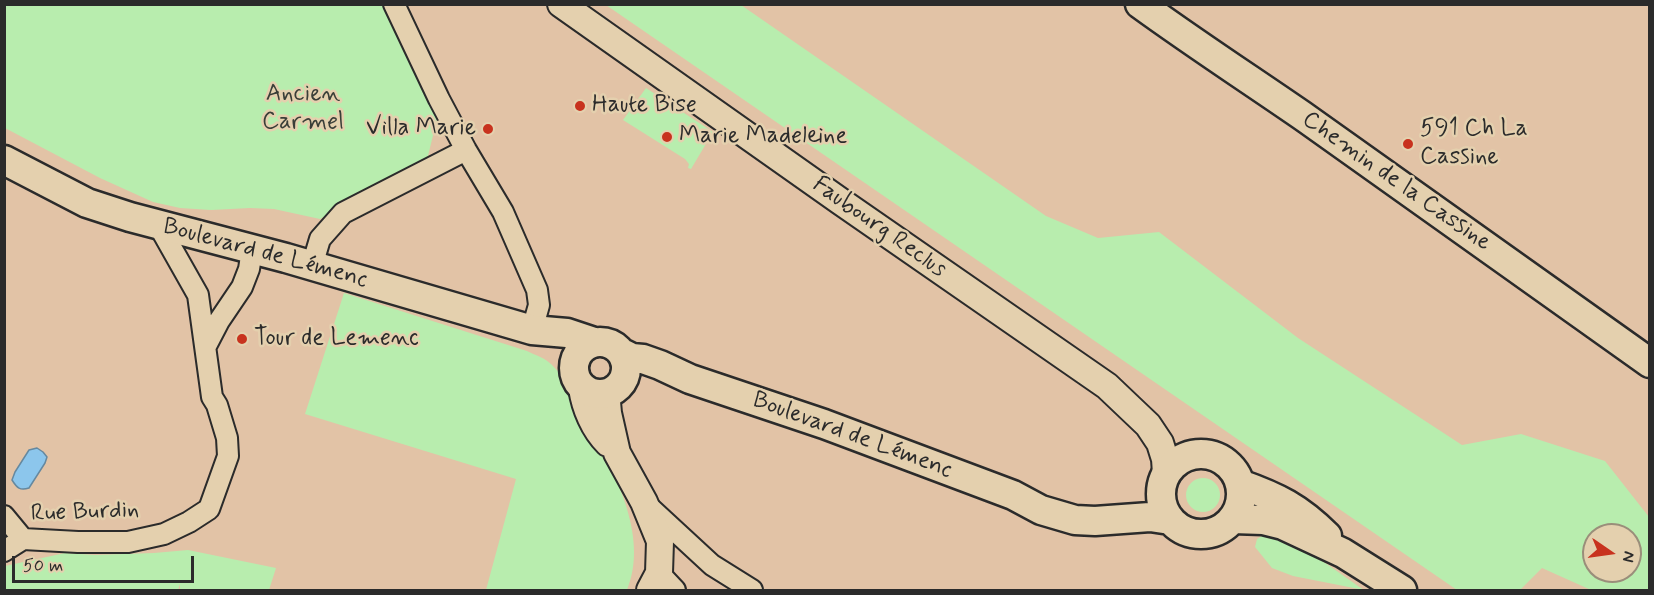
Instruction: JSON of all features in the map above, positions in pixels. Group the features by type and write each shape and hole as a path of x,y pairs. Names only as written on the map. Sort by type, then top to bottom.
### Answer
{"main road":[{"name":"Chemin de la Cassine","path":"1140,4 1189,40 1307,119 1650,363"},
{"name":"Boulevard de Lémenc","path":"4,160 87,203 159,226 312,266 532,330 567,333 594,342 583,347 576,356 602,376"},
{"name":"Boulevard de Lémenc","path":"532,330 555,348 602,376"},
{"name":"Boulevard de Lémenc","path":"602,376 632,358 643,359 660,364 690,379 824,424 1013,495 1041,510 1075,520 1150,517 1170,519"},
{"path":"1203,454 1225,461 1237,475 1240,484 1239,508 1233,519 1221,529 1208,534 1194,534 1180,529 1164,509 1161,497 1164,480 1175,463 1188,456 1203,454"},
{"name":"Boulevard de Lémenc","path":"1013,495 1076,506 1103,508 1123,502 1164,480"},
{"path":"1240,484 1270,494 1292,506 1312,521 1343,553"},
{"path":"1233,519 1263,520 1283,525 1343,553 1402,591"}],"street":[{"path":"394,4 439,99 503,212 537,290 538,305 532,330"},
{"name":"Faubourg Reclus","path":"561,4 1107,386 1149,425 1160,443 1166,459 1164,480"},
{"path":"312,266 320,239 343,213 466,150"},
{"name":"Rue Burdin","path":"4,551 23,539 128,542 164,534 209,509 228,456 228,438 212,397 198,295 159,226"},
{"path":"206,346 219,321 242,287 249,269 252,250"},
{"path":"602,376 584,400 600,435 618,453 644,502 660,541 661,585"},
{"path":"644,502 712,565 752,591"},
{"path":"4,516 23,539"}],"green space":[{"name":"Ancien Carmel","path":"4,5 383,5 425,84 437,119 427,160 320,219 274,209 211,210 180,208 153,202 100,178 5,128"},
{"path":"606,5 741,5 1046,216 1098,238 1159,232 1298,338 1462,445 1521,434 1605,461 1649,517 1649,590 1591,590 1542,568 1520,590 1457,590"},
{"path":"646,88 713,132 691,169 688,168 689,164 685,159 623,120"},
{"path":"344,293 527,351 546,360 557,370 572,392 598,441 626,504 634,548 633,569 627,590 486,590 516,479 305,414"},
{"path":"1203,478 1215,483 1220,495 1215,507 1203,512 1191,507 1186,495 1191,483"},
{"path":"1263,535 1303,549 1364,590 1293,576 1272,568 1255,547 1257,539"},
{"path":"188,550 276,568 269,590 180,590 180,584 178,590 5,590 5,566 65,553 95,555"}],"water":[{"path":"37,448 47,457 45,463 29,488 19,488 12,480 15,472 29,450"}],"place":[{"name":"Haute Bise","path":"580,106"},
{"name":"Villa Marie","path":"488,129"},
{"name":"Marie Madeleine","path":"667,137"},
{"name":"591 Ch La Cassine","path":"1408,144"},
{"name":"Tour de Lemenc","path":"242,339"}]}
